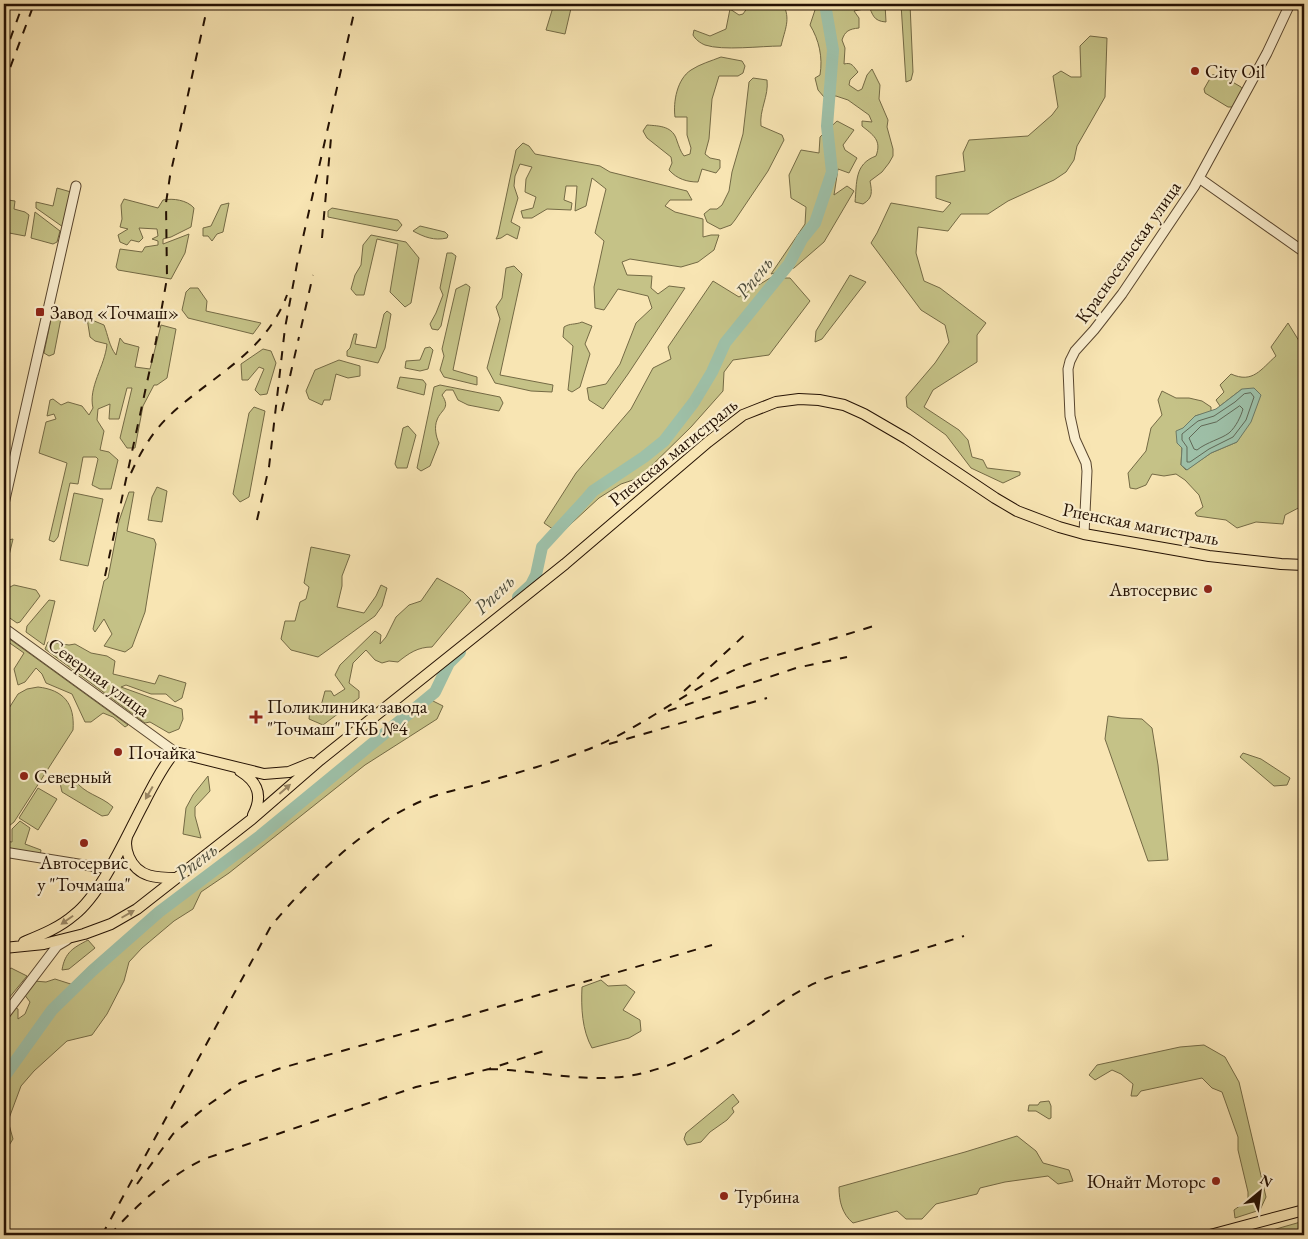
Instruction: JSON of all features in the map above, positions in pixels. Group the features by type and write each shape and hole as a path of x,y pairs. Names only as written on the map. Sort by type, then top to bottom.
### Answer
{"main road":[{"name":"Рпенская магистраль","path":"4,948 44,944 68,939 111,924 137,909 252,819 320,760 565,564 708,442 743,415 776,402 799,399 844,405 864,414 907,439 994,498 1017,511 1059,527 1084,534 1209,556 1281,564 1304,564"},
{"name":"Рпенская магистраль","path":"16,946 49,932 75,914 98,886 175,752 237,769 264,774 289,772 320,760"},
{"name":"Рпенская магистраль","path":"237,769 252,781 257,789 259,800 252,819"},
{"name":"Рпенская магистраль","path":"130,829 126,840 126,850 133,865 139,872 147,876 177,878"},
{"path":"1210,1235 1304,1210"}],"street":[{"name":"Красносельская улица","path":"1084,534 1088,471 1075,439 1070,416 1068,369 1070,361 1075,351 1122,294 1173,221 1199,178 1290,4"},
{"path":"1199,178 1304,252"},
{"path":"4,504 76,186"},
{"name":"Северная улица","path":"4,628 175,752"},
{"path":"4,852 109,869"},
{"path":"4,1016 57,946 68,939"},
{"path":"44,944 48,958"}],"shaded area":[{"path":"554,4 572,4 565,34 546,30"},
{"path":"750,4 783,4 787,19 781,46 713,47 701,43 693,35 694,30 710,36 726,29 730,9 739,15 743,14"},
{"path":"817,4 858,4 863,5 864,9 854,11 859,18 859,28 848,31 842,40 845,48 844,64 851,64 858,72 850,80 849,85 858,91 862,89 867,75 872,69 880,85 879,99 888,120 887,127 893,156 882,172 870,181 871,194 869,199 863,204 855,202 858,175 864,164 876,156 878,146 873,135 862,126 862,121 872,122 869,115 848,100 836,96 824,97 818,90 815,78 820,75 821,55 816,37 810,25"},
{"path":"868,4 885,4 886,22 876,19"},
{"path":"901,4 910,4 913,72 911,80 906,82"},
{"path":"1090,36 1107,38 1105,97 1077,146 1074,160 1066,172 1054,180 1008,201 988,214 961,214 948,231 918,227 916,253 924,281 940,288 986,323 977,335 977,362 933,390 924,407 959,430 968,440 972,457 983,460 987,468 1020,472 1020,475 1003,483 971,468 946,435 907,407 906,397 935,363 949,342 945,325 921,310 871,243 891,203 943,212 951,203 936,198 936,176 965,171 963,153 969,140 1028,136 1052,115 1058,107 1053,76 1061,71 1071,77 1081,77 1080,46"},
{"path":"721,57 742,61 745,66 743,73 738,76 719,76 712,99 709,139 705,154 710,158 720,160 720,168 716,173 702,169 698,182 686,181 675,176 669,170 672,163 671,157 647,138 643,131 647,125 665,128 675,136 684,156 690,154 687,117 675,117 677,91 682,79 691,70"},
{"path":"1219,74 1241,87 1244,92 1235,107 1228,107 1205,93 1204,89 1212,75"},
{"path":"753,78 767,80 767,92 761,114 761,126 782,135 784,140 768,171 735,220 731,225 720,229 707,222 704,214 710,209 717,209 722,205 729,191 732,172 743,134 749,82"},
{"path":"837,121 854,130 843,145 845,150 857,158 849,173 838,169 834,195 847,186 854,191 824,242 794,268 771,274 805,224 806,207 791,198 789,175 801,150 819,153 820,137"},
{"path":"523,143 529,146 535,154 600,166 610,172 687,191 692,200 670,200 665,206 675,212 703,219 703,237 719,235 714,250 698,262 681,267 630,259 622,262 627,275 652,276 651,288 658,294 669,286 685,288 603,409 589,400 587,388 606,384 620,364 636,323 652,308 648,296 618,289 604,310 595,308 594,287 604,241 595,233 606,189 592,178 586,206 575,211 577,186 566,186 564,200 572,203 571,210 547,209 532,218 523,218 521,211 533,208 536,197 525,192 526,179 532,167 520,164 515,176 514,186 518,198 511,222 520,227 517,239 507,234 496,239 516,150"},
{"path":"57,188 71,192 63,227 36,208 36,202 53,206"},
{"path":"124,199 158,208 163,200 171,199 184,201 194,208 191,227 163,239 163,244 189,234 185,253 171,279 118,270 116,267 120,249 142,252 145,247 158,245 158,241 152,239 158,236 157,229 139,228 143,238 139,242 131,240 127,245 120,242 118,235 128,229 120,227 122,219 121,205"},
{"path":"8,200 15,201 14,209 29,215 25,236 4,232"},
{"path":"229,203 223,232 217,234 212,241 208,236 203,236 203,228 211,226 221,205"},
{"path":"332,208 398,220 402,225 397,231 328,217 328,211"},
{"path":"35,212 60,231 57,242 53,244 31,238"},
{"path":"420,226 445,232 448,235 447,238 429,238 413,231"},
{"path":"371,235 406,242 419,258 411,303 405,307 390,292 398,244 377,239 364,295 356,295 351,289 355,275 361,265 363,245"},
{"path":"447,253 452,253 456,256 441,326 438,330 432,329 430,324 443,295 440,288"},
{"path":"514,266 522,274 500,375 553,385 552,392 531,391 495,383 487,368 500,319 496,307 502,298 506,268"},
{"path":"850,275 866,282 822,339 815,342 816,331"},
{"path":"770,278 790,278 810,301 769,355 733,360 724,372 723,391 691,427 639,478 621,484 599,498 560,534 544,523 576,473 631,409 653,368 671,359 668,347 713,281 739,297"},
{"path":"466,284 470,287 453,370 477,377 477,385 444,377 440,370 444,356 442,349 456,289"},
{"path":"190,288 198,288 207,301 206,311 261,323 253,334 188,318 182,310 186,292"},
{"path":"57,310 62,313 54,354 49,356 44,353 52,314"},
{"path":"387,311 391,314 385,348 378,363 347,356 347,351 350,348 354,334 357,334 355,344 376,348 384,314"},
{"path":"87,318 104,325 116,355 120,338 124,343 139,347 135,367 150,369 161,325 176,329 167,378 154,385 143,406 135,448 127,448 120,438 132,388 127,388 119,419 109,419 110,404 98,409 97,420 104,431 100,450 109,452 118,460 111,489 100,489 92,485 98,459 96,457 83,457 78,484 70,483 58,537 54,542 49,540 67,463 39,453 46,422 56,419 54,414 47,416 50,400 53,399 61,405 68,402 82,406 89,415 93,408 93,392 107,344 95,341 90,337"},
{"path":"582,322 592,326 585,344 590,354 580,387 572,392 568,390 573,346 563,337 564,327"},
{"path":"1288,323 1304,349 1304,505 1285,515 1283,524 1256,522 1237,528 1226,520 1197,516 1195,513 1203,507 1199,495 1185,480 1176,474 1164,476 1152,474 1146,485 1136,489 1130,488 1128,473 1146,451 1151,428 1162,415 1158,400 1162,391 1176,398 1202,401 1211,407 1211,412 1195,416 1183,428 1181,465 1186,470 1211,453 1237,442 1242,389 1220,406 1216,400 1224,392 1220,385 1231,374 1239,377 1251,376 1266,366 1276,356 1271,347"},
{"path":"430,347 433,350 428,369 420,371 405,368 406,361 420,360 425,348"},
{"path":"263,349 271,351 276,363 267,394 260,395 255,390 264,369 259,367 248,380 242,380 241,364"},
{"path":"339,360 360,366 360,376 348,378 336,374 330,400 324,400 322,405 309,399 306,391 315,370"},
{"path":"400,377 423,380 426,384 424,395 397,388"},
{"path":"440,385 500,397 503,403 499,411 468,405 458,400 453,390 446,390 442,395 446,403 436,426 436,435 439,443 430,466 421,471 417,468 434,387"},
{"path":"254,407 265,411 249,497 240,502 233,494 249,413"},
{"path":"408,426 416,435 407,468 397,468 395,464 403,428"},
{"path":"157,487 167,491 162,522 148,520 152,497"},
{"path":"129,492 134,492 127,531 154,539 156,544 145,612 132,647 125,652 104,646 112,634 104,619 95,632 93,629 104,581 108,578 119,521"},
{"path":"74,493 103,499 88,566 60,560"},
{"path":"13,539 4,576 4,543"},
{"path":"311,547 350,555 342,576 342,586 337,607 364,613 381,585 387,588 382,606 375,616 318,657 291,650 281,639 285,621 295,621 300,602 306,599 309,587 304,583"},
{"path":"437,578 463,592 471,600 432,647 414,651 398,662 389,661 382,663 375,660 366,650 353,663 349,683 359,691 359,698 323,725 309,719 310,708 321,706 325,691 331,691 334,696 345,689 335,675 340,665 375,631 381,635 380,644 386,637 396,617 409,605 421,601"},
{"path":"14,585 36,590 40,596 20,622 17,623 4,614 6,589"},
{"path":"49,600 55,601 44,645 26,632 27,626"},
{"path":"4,635 128,725 125,727 113,717 103,713 91,722 85,722 72,694 46,683 42,674 36,668 25,682 18,685 14,669 24,653 4,639"},
{"path":"48,642 75,644 91,653 107,656 115,661 113,674 155,684 159,675 186,683 182,698 175,702 166,694 151,694 126,685 121,687 182,709 183,719 179,729 169,733 150,722 145,723 45,649"},
{"name":"Северный","path":"38,687 55,691 66,700 72,713 73,730 14,822 4,830 4,716 18,694 27,689"},
{"path":"431,700 443,706 437,719 365,765 229,873 201,892 193,909 174,921 142,948 129,962 124,981 107,1014 92,1035 67,1041 34,1071 21,1086 8,1121 13,1139 8,1147 4,1148 4,1022 14,1007 18,1009 18,1019 25,1014 30,1002 24,994 34,981 46,982 55,979 80,987 141,932 248,849"},
{"path":"1108,716 1142,719 1152,728 1158,765 1168,860 1148,861 1105,739"},
{"path":"1243,753 1261,759 1290,778 1287,785 1274,786 1240,757"},
{"path":"208,776 210,791 195,807 195,816 201,838 183,834 186,808 193,795"},
{"path":"63,779 74,779 88,792 113,807 108,815 102,816 62,792 60,783"},
{"path":"38,788 57,799 38,830 19,818"},
{"path":"20,821 30,828 25,844 41,850 40,856 4,850 4,841 12,842 12,829"},
{"path":"88,940 95,948 69,969 62,970 65,959 70,951"},
{"path":"11,968 27,976 4,1004 4,973"},
{"path":"601,980 608,986 626,985 635,992 623,1010 640,1020 641,1031 629,1038 592,1048 586,1034 583,1019 582,987"},
{"path":"1204,1045 1225,1057 1239,1082 1266,1197 1260,1210 1235,1218 1234,1210 1248,1200 1248,1192 1238,1150 1238,1137 1222,1092 1212,1088 1202,1078 1141,1091 1137,1096 1131,1096 1133,1084 1121,1074 1112,1070 1095,1080 1089,1075 1097,1065 1180,1047"},
{"path":"733,1094 739,1102 732,1108 734,1112 727,1120 710,1132 701,1142 687,1145 684,1139 686,1133"},
{"path":"1049,1101 1051,1118 1049,1119 1036,1111 1028,1111 1029,1105 1038,1105 1040,1102"},
{"path":"1017,1136 1036,1151 1043,1163 1069,1170 1073,1181 1058,1184 1048,1176 1005,1182 980,1188 977,1194 936,1204 922,1219 906,1219 897,1211 853,1223 844,1211 839,1187"},
{"path":"1304,1221 1304,1229 1281,1235 1255,1235"}],"water":[{"path":"1254,388 1261,395 1251,422 1237,442 1211,453 1187,470 1181,465 1182,448 1177,443 1176,431 1183,428 1195,416 1216,409 1242,389"}],"waterway":[{"name":"Рпень","path":"518,597 531,585 536,575 542,547 593,491 644,457 664,441 694,402 712,372 725,343 789,264 802,239 815,223 832,172 827,126 833,50 825,4"},
{"name":"Рпень","path":"4,1077 52,1010 92,971 159,912 260,836 435,692 449,663 460,652"}],"railway":[{"path":"4,56 23,4"},
{"path":"4,84 34,4"},
{"path":"117,521 156,341 167,278 166,203 170,176 208,4"},
{"path":"257,520 269,467 285,328 297,264 356,4"},
{"path":"322,238 331,138"},
{"path":"301,328 313,275"},
{"path":"131,473 147,443 163,422 251,349 265,333 287,295"},
{"path":"282,411 299,337"},
{"path":"105,576 118,516"},
{"path":"102,1235 271,926 322,871 360,838 381,823 430,798 564,758 612,739 713,680 737,669 877,625"},
{"path":"684,691 750,630"},
{"path":"668,711 796,668 847,657"},
{"path":"609,744 767,698"},
{"path":"489,1069 586,1078 624,1077 643,1073 696,1054 746,1026 810,985 839,974 964,936"},
{"path":"137,1184 173,1134 208,1105 240,1083 278,1069 712,945"},
{"path":"110,1235 153,1192 178,1174 204,1159 416,1087 489,1069 544,1051"}],"place":[{"name":"City Oil","path":"1195,71"},
{"name":"Завод «Точмаш»","path":"40,312"},
{"name":"Автосервис","path":"1208,589"},
{"name":"Поликлиника завода \"Точмаш\" ГКБ №4","path":"256,717"},
{"name":"Почайка","path":"118,752"},
{"name":"Северный","path":"24,776"},
{"name":"Автосервис у \"Точмаша\"","path":"84,843"},
{"name":"Юнайт Моторс","path":"1216,1181"},
{"name":"Турбина","path":"724,1196"}]}
